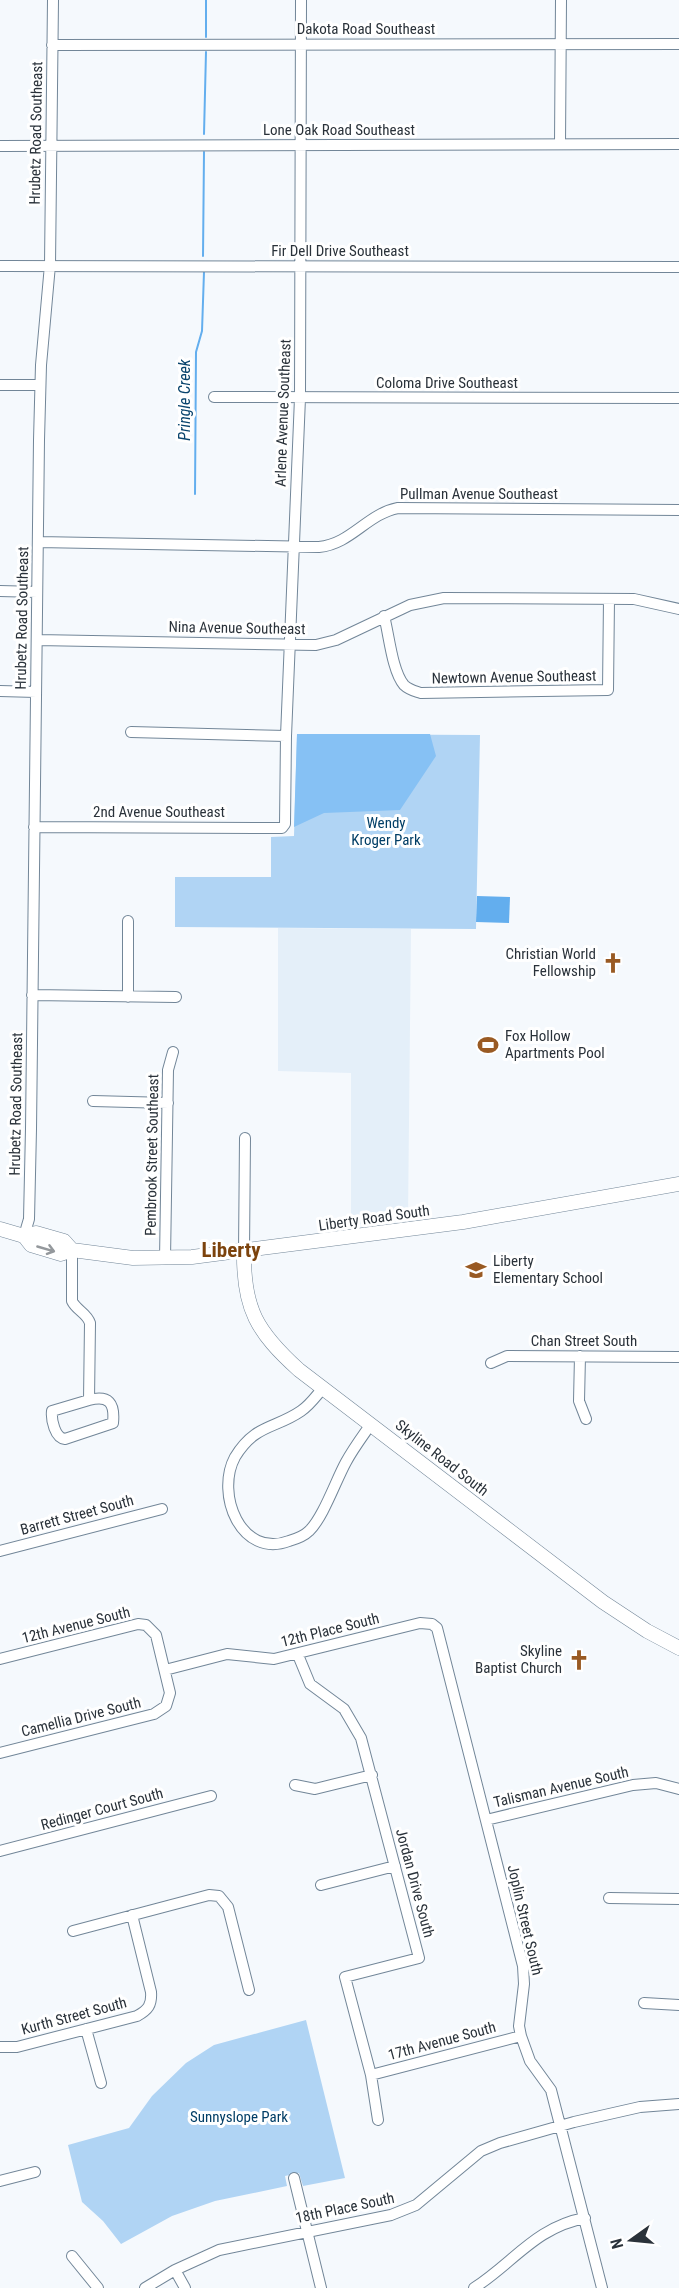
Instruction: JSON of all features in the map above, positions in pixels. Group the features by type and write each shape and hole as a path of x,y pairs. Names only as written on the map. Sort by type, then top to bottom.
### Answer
{"main road":[{"name":"Liberty Road South","path":"0,1229 24,1236 36,1233 64,1241 72,1250 118,1257 165,1259 244,1251 475,1220 679,1184"},
{"name":"Skyline Road South","path":"244,1251 248,1298 258,1325 276,1348 323,1388 603,1602 647,1631 679,1648"}],"street":[{"name":"Hrubetz Road Southeast","path":"24,1236 29,1219 40,385 50,265 53,0"},
{"name":"Arlene Avenue Southeast","path":"284,827 300,398 301,0"},
{"path":"560,144 561,0"},
{"name":"Dakota Road Southeast","path":"52,45 679,44"},
{"name":"Lone Oak Road Southeast","path":"0,146 679,144"},
{"name":"Fir Dell Drive Southeast","path":"0,266 679,267"},
{"path":"0,384 40,385"},
{"name":"Coloma Drive Southeast","path":"214,397 679,398"},
{"name":"Pullman Avenue Southeast","path":"38,542 293,548 330,546 340,542 378,515 398,508 679,510"},
{"path":"0,591 37,592"},
{"name":"Nina Avenue Southeast","path":"37,640 316,645 336,640 410,605 444,598 634,599 679,609"},
{"name":"Newtown Avenue Southeast","path":"384,616 398,676 405,687 421,693 608,690 609,599"},
{"path":"0,691 36,692"},
{"path":"131,732 286,736"},
{"name":"2nd Avenue Southeast","path":"34,827 284,827"},
{"path":"128,921 128,996"},
{"path":"32,995 176,997"},
{"name":"Pembrook Street Southeast","path":"165,1259 168,1070 173,1052"},
{"path":"93,1101 168,1103"},
{"path":"244,1251 245,1138"},
{"path":"72,1250 72,1301 85,1314 90,1323 89,1400"},
{"name":"Chan Street South","path":"491,1363 507,1356 679,1357"},
{"path":"580,1356 579,1401 586,1419"},
{"path":"323,1388 299,1412 264,1427 248,1440 234,1459 229,1489 232,1508 247,1534 255,1541 264,1545 278,1545 309,1531 348,1459 371,1424"},
{"path":"106,1398 112,1410 114,1423 65,1439 61,1438 54,1425 52,1411 89,1400 106,1398"},
{"name":"Barrett Street South","path":"0,1551 162,1509"},
{"name":"12th Place South","path":"165,1670 227,1654 264,1659 298,1655 420,1623 432,1624"},
{"name":"12th Avenue South","path":"0,1659 138,1624 146,1625 156,1635 165,1670"},
{"name":"Joplin Street South","path":"432,1624 437,1628 440,1636 524,1975 519,2026 521,2036 530,2061 551,2090 602,2288"},
{"name":"Jordan Drive South","path":"298,1655 310,1684 335,1702 352,1719 361,1738 419,1958 345,1977 371,2075 378,2120"},
{"name":"Camellia Drive South","path":"0,1753 154,1714 162,1710 170,1701 165,1670"},
{"path":"295,1785 315,1788 372,1774"},
{"name":"Talisman Avenue South","path":"486,1820 633,1785 656,1784 679,1789"},
{"name":"Redinger Court South","path":"0,1851 211,1796"},
{"path":"321,1885 395,1866"},
{"path":"73,1931 209,1895 219,1896 228,1907 249,1990"},
{"path":"609,1898 679,1899"},
{"name":"Kurth Street South","path":"0,2047 17,2047 144,2012 150,2005 151,1992 132,1916"},
{"path":"644,2003 679,2005"},
{"path":"86,2029 101,2083"},
{"name":"17th Avenue South","path":"371,2075 521,2036"},
{"name":"18th Place South","path":"145,2288 175,2270 219,2250 405,2211 427,2198 481,2151 500,2143 640,2107 679,2104"},
{"path":"0,2181 35,2172"},
{"path":"294,2178 321,2288"},
{"path":"474,2288 513,2259 537,2236 574,2220 585,2218"},
{"path":"72,2256 98,2288"},
{"path":"175,2270 184,2288"}],"shaded area":[{"path":"297,734 430,734 436,756 400,810 324,813 294,827"},
{"path":"477,896 510,897 509,923 476,922"},
{"path":"278,928 411,929 408,1219 373,1224 351,1224 351,1073 278,1071"}],"green space":[{"name":"Wendy Kroger Park","path":"297,734 480,735 476,929 175,927 175,877 271,877 271,837 294,836"},
{"name":"Sunnyslope Park","path":"306,2020 345,2178 303,2186 299,2173 285,2176 287,2186 215,2201 172,2216 121,2244 103,2221 82,2202 68,2145 129,2128 152,2096 186,2063 214,2045"}],"waterway":[{"name":"Pringle Creek","path":"206,0 206,37"},
{"name":"Pringle Creek","path":"204,134 206,52"},
{"name":"Pringle Creek","path":"203,256 204,152"},
{"name":"Pringle Creek","path":"195,494 196,352 202,331 204,272"}],"place":[{"name":"Christian World Fellowship","path":"613,963"},
{"name":"Fox Hollow Apartments Pool","path":"488,1045"},
{"name":"Liberty Elementary School","path":"476,1270"},
{"name":"Skyline Baptist Church","path":"579,1660"}],"district":[{"name":"Liberty","path":"231,1250"}]}
